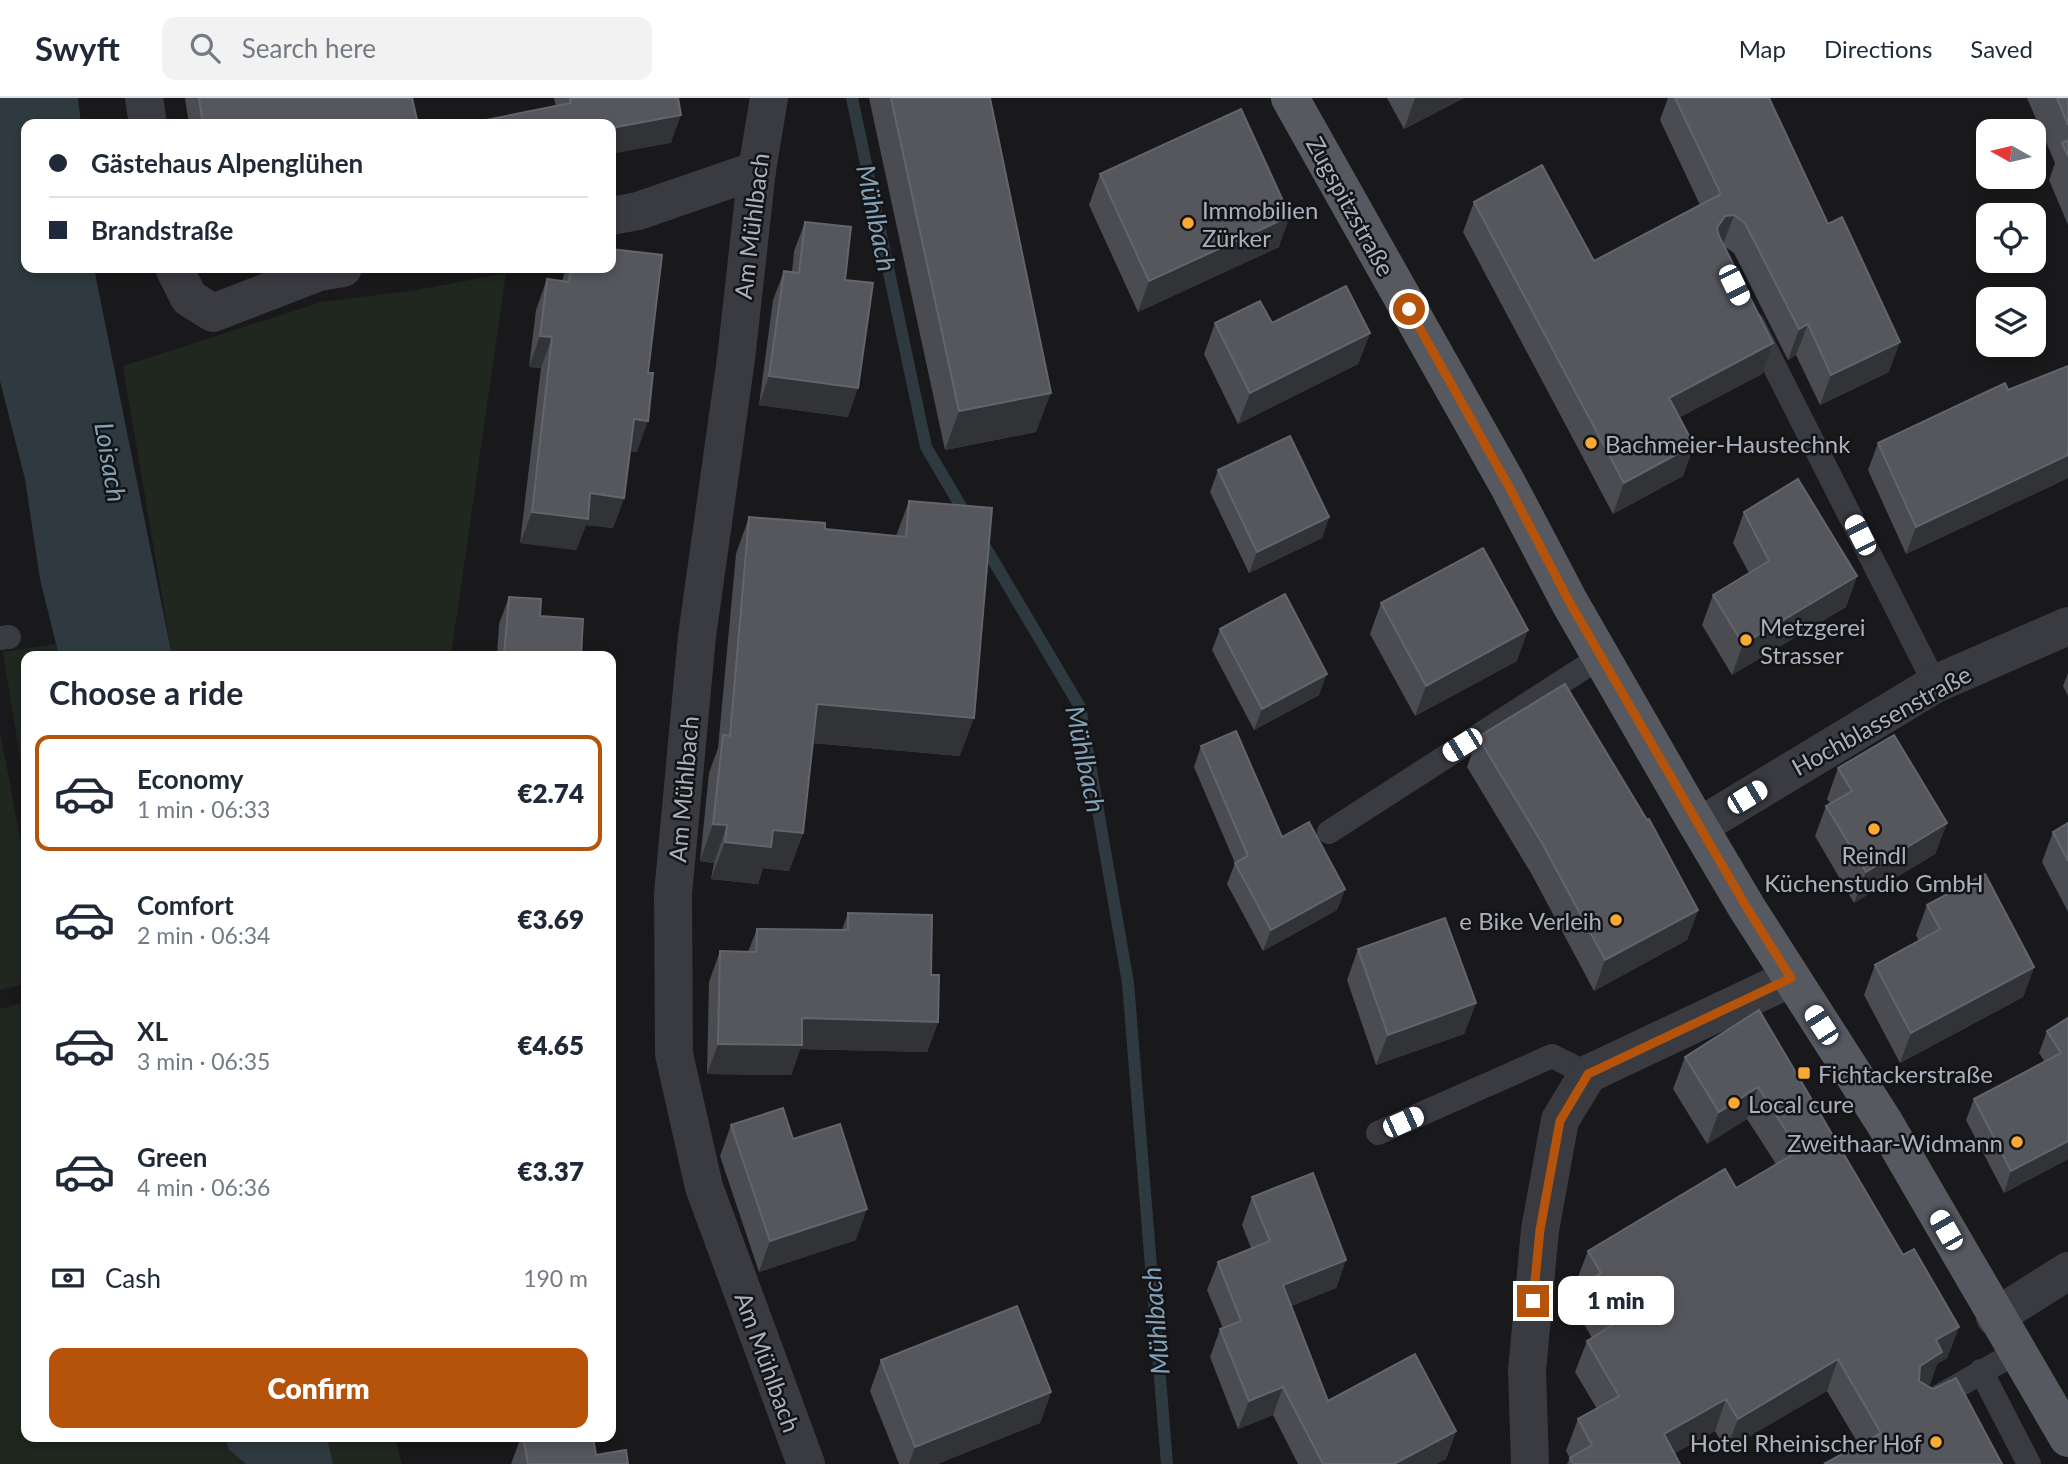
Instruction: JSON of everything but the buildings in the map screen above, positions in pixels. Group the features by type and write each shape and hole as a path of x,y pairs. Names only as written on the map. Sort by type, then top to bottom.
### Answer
{"main road":[{"name":"Zugspitzstraße","path":"1290,98 1700,826 1791,978 1884,1122 1995,1317 2068,1438"}],"street":[{"path":"144,98 147,119"},
{"name":"Am Mühlbach","path":"769,98 757,170 736,359 697,636 673,894 674,1054 704,1187 806,1464"},
{"path":"616,215 638,211 757,170"},
{"path":"176,273 189,298 213,313 317,273"},
{"name":"Hochblassenstraße","path":"1700,826 1935,684 2068,626"},
{"path":"1530,1464 1527,1371 1540,1230 1560,1121 1588,1074 1791,978"},
{"path":"1995,1317 2068,1271"}],"lane":[{"path":"1740,298 1935,684"},
{"path":"1329,832 1602,656"},
{"path":"1378,1133 1552,1056 1588,1074"},
{"path":"1921,1406 2017,1352"},
{"path":"1981,1371 2029,1464"}],"shaded area":[{"path":"506,273 452,651 171,651 123,366 321,302 417,290"},
{"path":"56,644 58,651 21,651 21,763 3,652"},
{"path":"0,732 21,842 21,985 0,990"},
{"path":"21,1003 21,1442 227,1442 228,1449 246,1464 0,1464 0,1009"},
{"path":"328,1442 396,1442 402,1464 332,1464"}],"water":[{"name":"Loisach","path":"0,98 78,98 80,119 21,119 21,273 95,273 171,651 58,651 40,579 25,479 0,381"},
{"path":"227,1442 328,1442 333,1464 246,1464 228,1449"}],"waterway":[{"name":"Mühlbach","path":"852,98 926,447 969,520"},
{"name":"Mühlbach","path":"980,538 1080,707 1128,983 1167,1464"}],"place":[{"name":"Immobilien Zürker","path":"1188,223"},
{"name":"Bachmeier-Haustechnk","path":"1591,443"},
{"name":"Metzgerei Strasser","path":"1746,640"},
{"name":"Reindl Küchenstudio GmbH","path":"1874,829"},
{"name":"e Bike Verleih","path":"1616,920"},
{"name":"Fichtackerstraße","path":"1804,1073"},
{"name":"Local cure","path":"1734,1103"},
{"name":"Zweithaar-Widmann","path":"2017,1142"},
{"name":"Hotel Rheinischer Hof","path":"1936,1442"}],"route":[{"path":"1409,309 1508,485 1570,603 1689,810 1791,978 1588,1074 1560,1121 1540,1230 1533,1301"}]}
